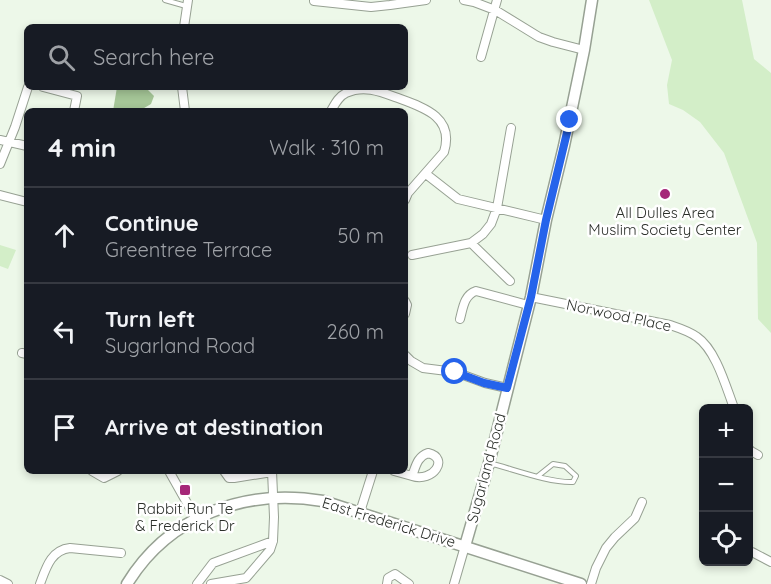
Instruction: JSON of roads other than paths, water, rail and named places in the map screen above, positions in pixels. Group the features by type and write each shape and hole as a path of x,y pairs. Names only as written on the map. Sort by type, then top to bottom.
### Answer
{"street":[{"path":"314,0 352,6 371,6 426,0"},
{"path":"464,0 495,10 539,37 584,50"},
{"path":"482,57 497,0"},
{"name":"Sugarland Road","path":"454,584 489,463 529,301 564,146 592,0"},
{"path":"184,24 187,3"},
{"path":"0,164 27,90"},
{"path":"54,90 77,96 75,108"},
{"path":"182,90 185,108"},
{"path":"333,108 343,94 360,90"},
{"path":"370,90 385,93 429,110 445,129 444,152 408,193"},
{"path":"16,123 24,125"},
{"path":"412,255 471,243 492,224 511,128"},
{"path":"0,140 24,145"},
{"path":"426,174 458,199 546,220"},
{"path":"0,195 24,201"},
{"path":"471,243 510,281"},
{"name":"Norwood Place","path":"460,319 466,298 476,291 670,325 698,337 711,353 721,372 733,404"},
{"path":"408,359 423,368 455,372 484,383 507,388"},
{"path":"753,452 758,455"},
{"path":"97,474 104,478 111,474"},
{"path":"171,474 196,519"},
{"path":"226,474 229,478 256,474"},
{"path":"211,584 246,578 270,550 273,541 274,517 272,474"},
{"path":"360,512 372,474"},
{"path":"405,474 412,476"},
{"name":"East Frederick Drive","path":"127,584 158,546 196,519 228,506 274,497 323,501 581,584"},
{"path":"591,584 600,557 615,537 635,518 642,502"},
{"path":"197,584 213,563 273,541"},
{"path":"40,584 53,556 63,549 121,553"},
{"path":"753,553 771,562"},
{"path":"387,584 388,578 395,574 409,584"},
{"path":"0,580 8,584"}],"lane":[{"path":"165,0 187,3"},
{"path":"489,463 538,476 562,482 573,482 576,476 565,466 553,464 538,476"}],"place":[{"name":"All Dulles Area Muslim Society Center","path":"665,194"},
{"name":"Rabbit Run Te & Frederick Dr","path":"185,490"}]}
